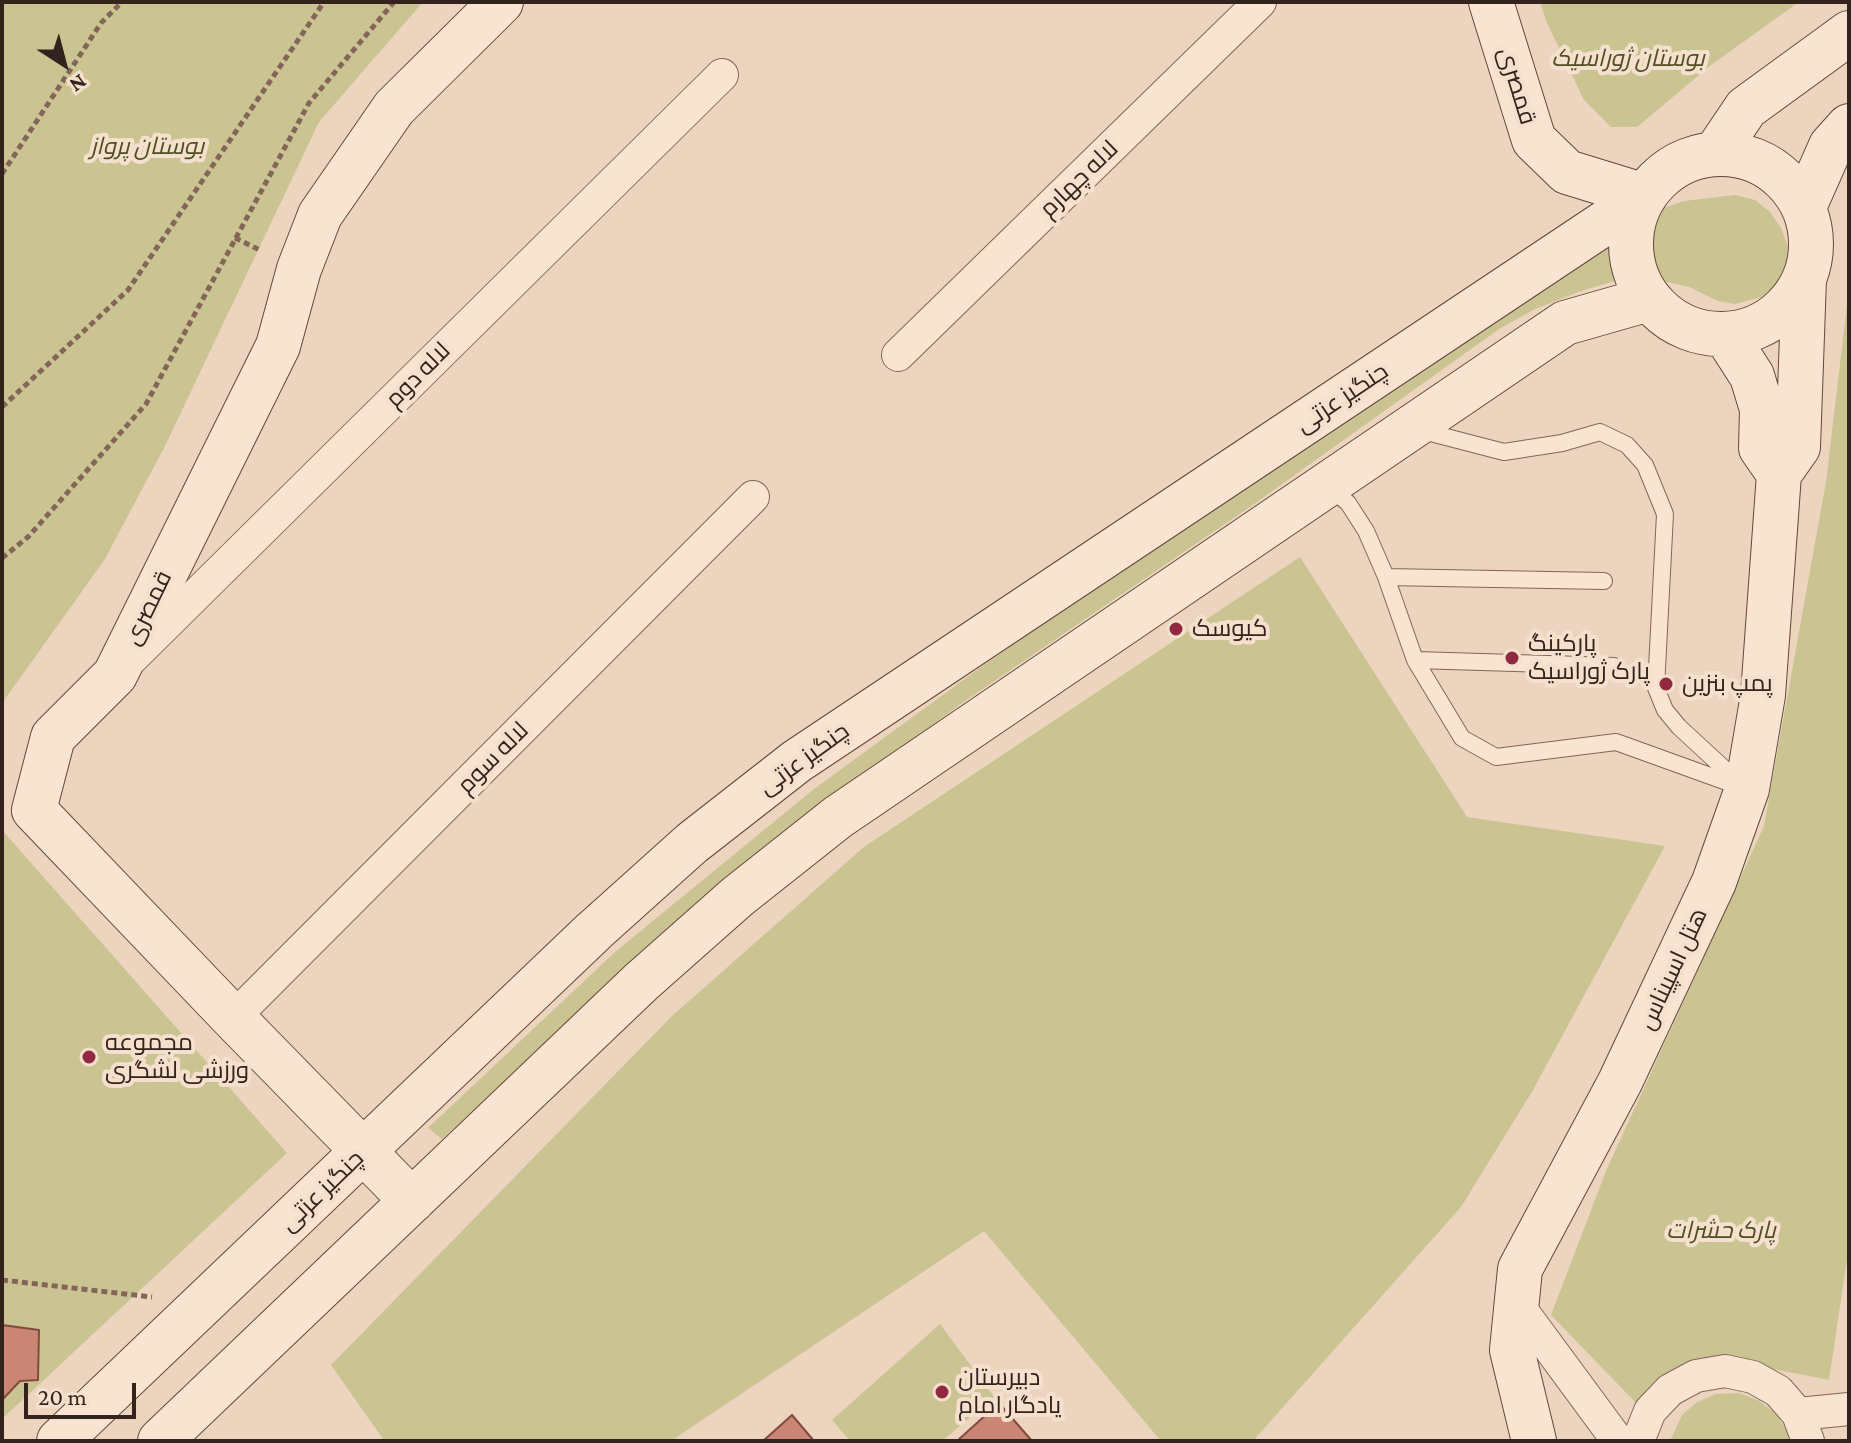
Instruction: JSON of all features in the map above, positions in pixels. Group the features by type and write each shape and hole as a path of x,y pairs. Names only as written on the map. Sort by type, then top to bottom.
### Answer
{"street":[{"name":"قمصری","path":"412,1201 34,810 53,737 115,675 278,346 299,269 320,215 394,108 501,2"},
{"name":"لاله چهارم","path":"898,355 1260,2"},
{"name":"قمصری","path":"1491,2 1534,140 1567,172 1645,196"},
{"path":"1715,154 1746,108 1838,40"},
{"name":"لاله دوم","path":"115,675 722,75"},
{"path":"1804,207 1831,146 1849,126"},
{"path":"1725,334 1752,376 1762,409 1761,448 1779,474 1798,447 1804,279 1811,255 1810,231 1804,207 1789,184 1769,167 1742,156 1715,154 1687,160 1663,175 1645,196 1633,222 1630,248 1636,275 1649,299 1668,318 1695,331 1725,334 1750,329 1772,318 1791,301 1804,279"},
{"name":"چنگیز عزتی","path":"59,1441 692,843 797,761 1645,196"},
{"path":"160,1441 652,973 737,897 838,817 1565,323 1649,299"},
{"name":"هتل اسپیناس","path":"1534,1441 1512,1350 1520,1269 1627,1068 1714,882 1747,789 1763,695 1779,474"},
{"name":"لاله سوم","path":"233,1018 753,497"},
{"path":"1517,1304 1618,1441"},
{"path":"1638,1441 1650,1411 1670,1390 1696,1376 1725,1371 1753,1377 1778,1391 1803,1427 1849,1409"}],"lane":[{"path":"1410,427 1504,452 1562,443 1600,432 1627,445 1645,465 1665,514 1656,688 1665,710 1679,727 1747,789"},
{"path":"1326,484 1348,503 1366,531 1415,660 1462,738 1496,757 1616,742 1747,789"},
{"path":"1386,577 1604,581"},
{"path":"1415,660 1614,666"}],"path":[{"path":"2,174 101,23 122,2"},
{"path":"2,407 128,290 324,2"},
{"path":"2,558 28,537 146,404 309,103 394,2"},
{"path":"2,1280 204,1303"}],"green space":[{"name":"بوستان پرواز","path":"2,2 423,2 319,122 165,446 105,559 5,699 2,710"},
{"name":"بوستان ژوراسیک","path":"1540,2 1799,2 1711,65 1637,127 1611,127 1584,100"},
{"path":"1735,195 1755,200 1770,212 1781,228 1788,247 1785,267 1777,284 1765,296 1735,304 1718,301 1689,287 1635,278 1578,292 1533,310 1499,329 1250,507 965,701 830,800 584,1008 442,1139 428,1128 615,952 814,789 977,670 1213,504 1649,213 1684,201"},
{"name":"پارک حشرات","path":"1849,288 1849,1246 1829,1380 1737,1362 1638,1405 1551,1315 1606,1171 1764,826 1826,482"},
{"path":"1300,557 1467,817 1665,846 1533,1090 1461,1207 1253,1441 1161,1441 984,1231 671,1441 382,1441 331,1365 673,1015 864,847"},
{"name":"مجموعه ورزشی لشگری","path":"2,830 287,1153 2,1419"},
{"path":"940,1324 994,1397 942,1441 850,1441 832,1420"},
{"path":"1739,1393 1758,1400 1775,1413 1787,1431 1789,1441 1670,1441 1682,1415 1697,1402 1716,1394"}],"building":[{"path":"2,1325 39,1330 38,1380 20,1381 2,1400"},
{"path":"999,1403 1032,1441 957,1441"},
{"path":"792,1415 814,1441 763,1441"}],"place":[{"name":"کیوسک","path":"1176,629"},
{"name":"پارکینگ پارک ژوراسیک","path":"1512,658"},
{"name":"پمپ بنزین","path":"1666,684"},
{"name":"مجموعه ورزشی لشگری","path":"89,1057"},
{"name":"دبیرستان یادگار امام","path":"942,1392"}]}
